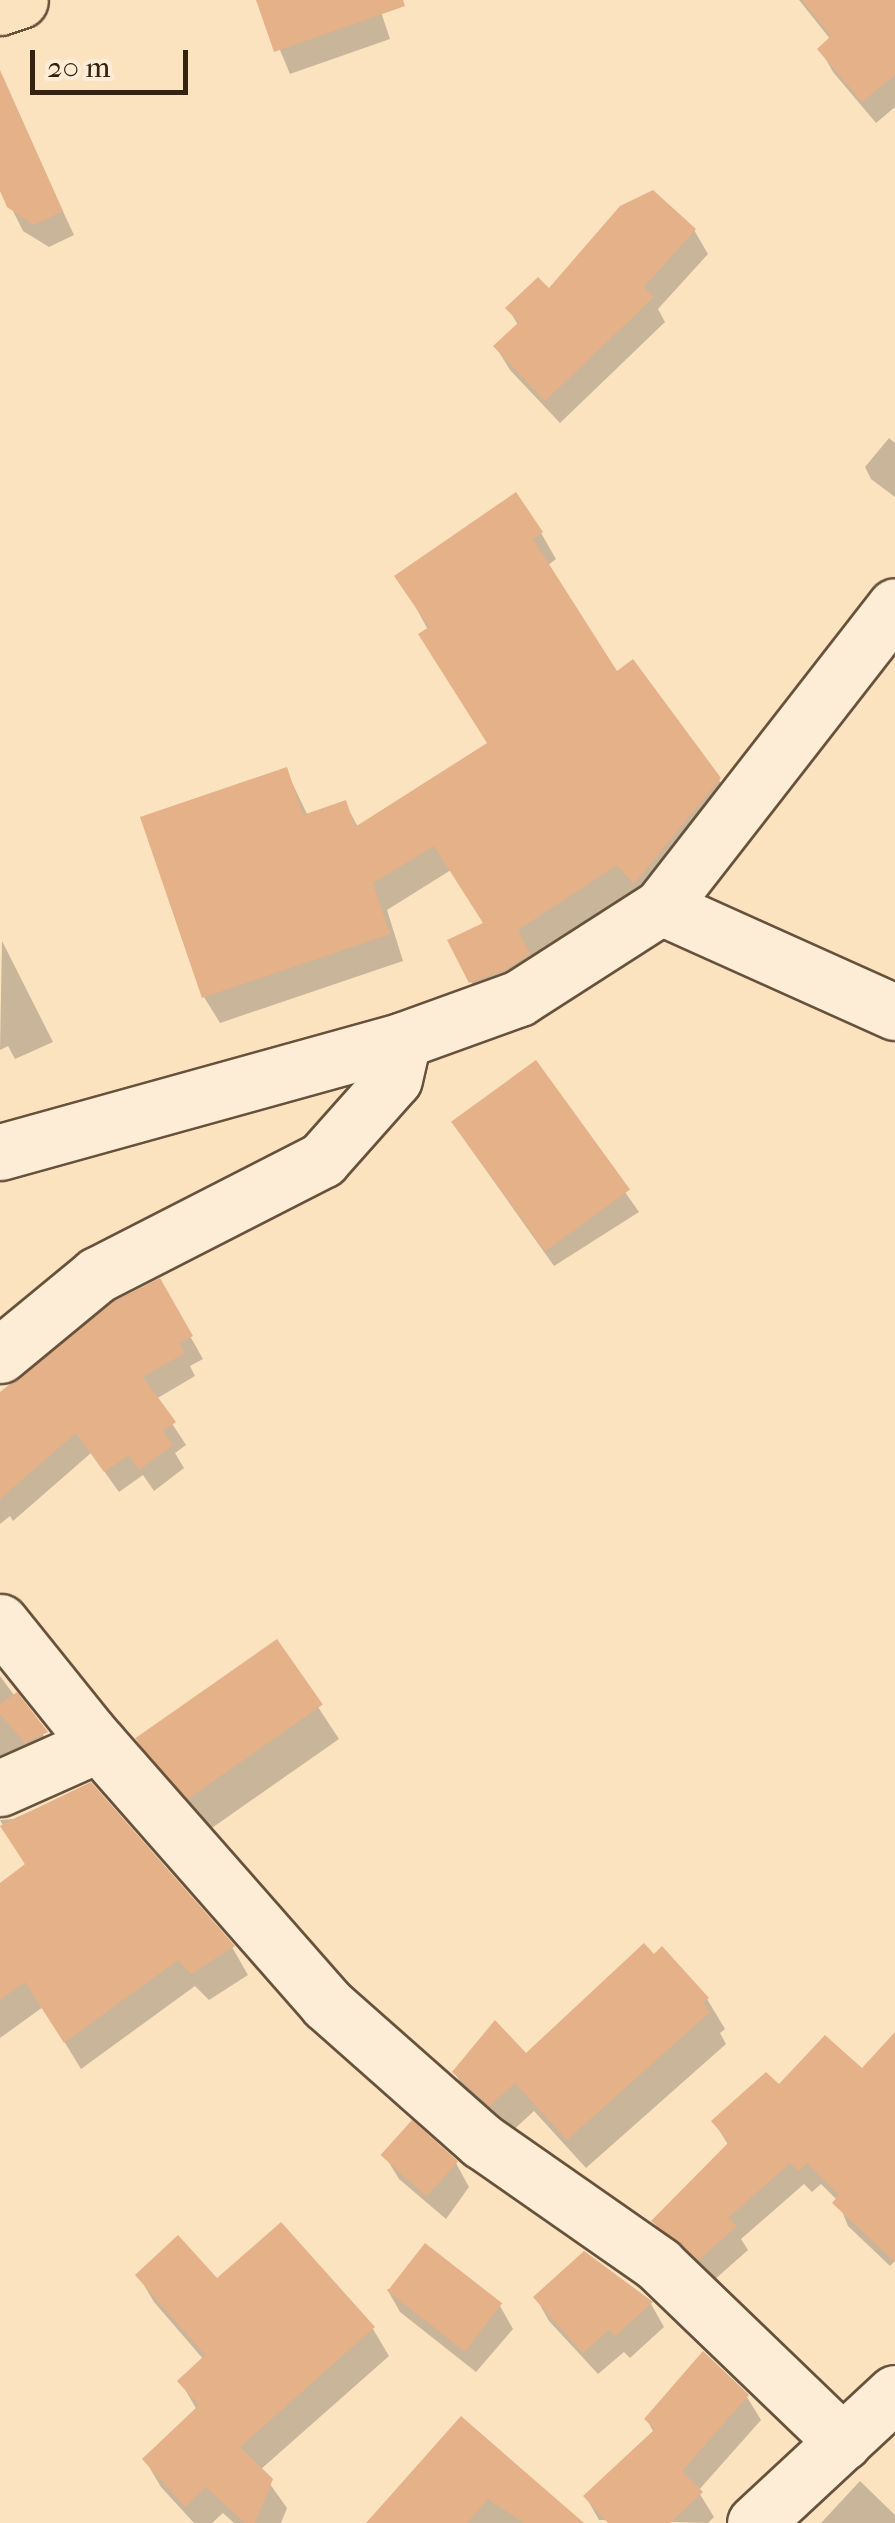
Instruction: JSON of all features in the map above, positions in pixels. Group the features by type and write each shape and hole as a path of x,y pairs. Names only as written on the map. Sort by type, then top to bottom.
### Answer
{"main road":[{"path":"0,7 20,0"}],"street":[{"path":"0,1152 403,1040 518,998 661,907 895,606"},
{"path":"661,907 895,1012"},
{"path":"0,1354 97,1275 322,1160 394,1079 403,1040"},
{"path":"0,1622 99,1744 327,2004 482,2142 658,2264 843,2442"},
{"path":"0,1788 99,1744"},
{"path":"755,2523 895,2393"}],"building":[{"path":"256,0 403,0 405,6 274,52"},
{"path":"802,0 895,0 895,75 862,102 817,49 831,36"},
{"path":"0,70 63,211 34,225 7,207 0,191"},
{"path":"653,190 696,229 644,287 654,297 545,401 493,346 519,322 505,308 538,277 549,288 620,206"},
{"path":"516,492 543,532 533,539 617,671 633,659 721,778 634,884 617,865 518,930 530,954 505,970 469,983 447,940 483,923 434,846 373,883 390,934 202,998 140,817 287,767 303,815 346,800 355,827 487,743 418,634 429,627 394,576"},
{"path":"536,1060 630,1189 545,1251 451,1122"},
{"path":"160,1278 193,1336 179,1343 185,1353 143,1377 176,1422 163,1431 173,1445 139,1470 129,1455 104,1472 76,1433 0,1499 0,1392 114,1301"},
{"path":"277,1639 323,1705 181,1804 135,1738"},
{"path":"17,1692 48,1732 25,1743 0,1714 0,1704"},
{"path":"91,1782 235,1946 191,1974 178,1960 64,2043 25,1982 0,2000 0,1883 25,1864 0,1826"},
{"path":"644,1943 654,1954 662,1946 709,1998 703,2003 710,2012 567,2140 515,2083 490,2106 452,2072 495,2020 526,2053"},
{"path":"895,2032 895,2262 832,2203 839,2195 807,2163 798,2171 790,2163 728,2218 737,2226 699,2260 651,2221 729,2142 711,2121 766,2072 779,2084 825,2035 862,2068"},
{"path":"412,2120 458,2161 427,2196 381,2155"},
{"path":"281,2222 375,2327 240,2447 273,2479 255,2523 245,2523 206,2487 185,2507 142,2459 199,2405 177,2381 205,2355 135,2275 178,2235 217,2278"},
{"path":"425,2243 502,2303 465,2351 387,2291"},
{"path":"584,2251 653,2302 615,2336 609,2330 583,2353 533,2297"},
{"path":"703,2351 749,2395 682,2471 703,2492 670,2523 608,2523 583,2496 655,2429 644,2419"},
{"path":"461,2416 584,2523 524,2523 488,2499 467,2523 366,2523"}]}
